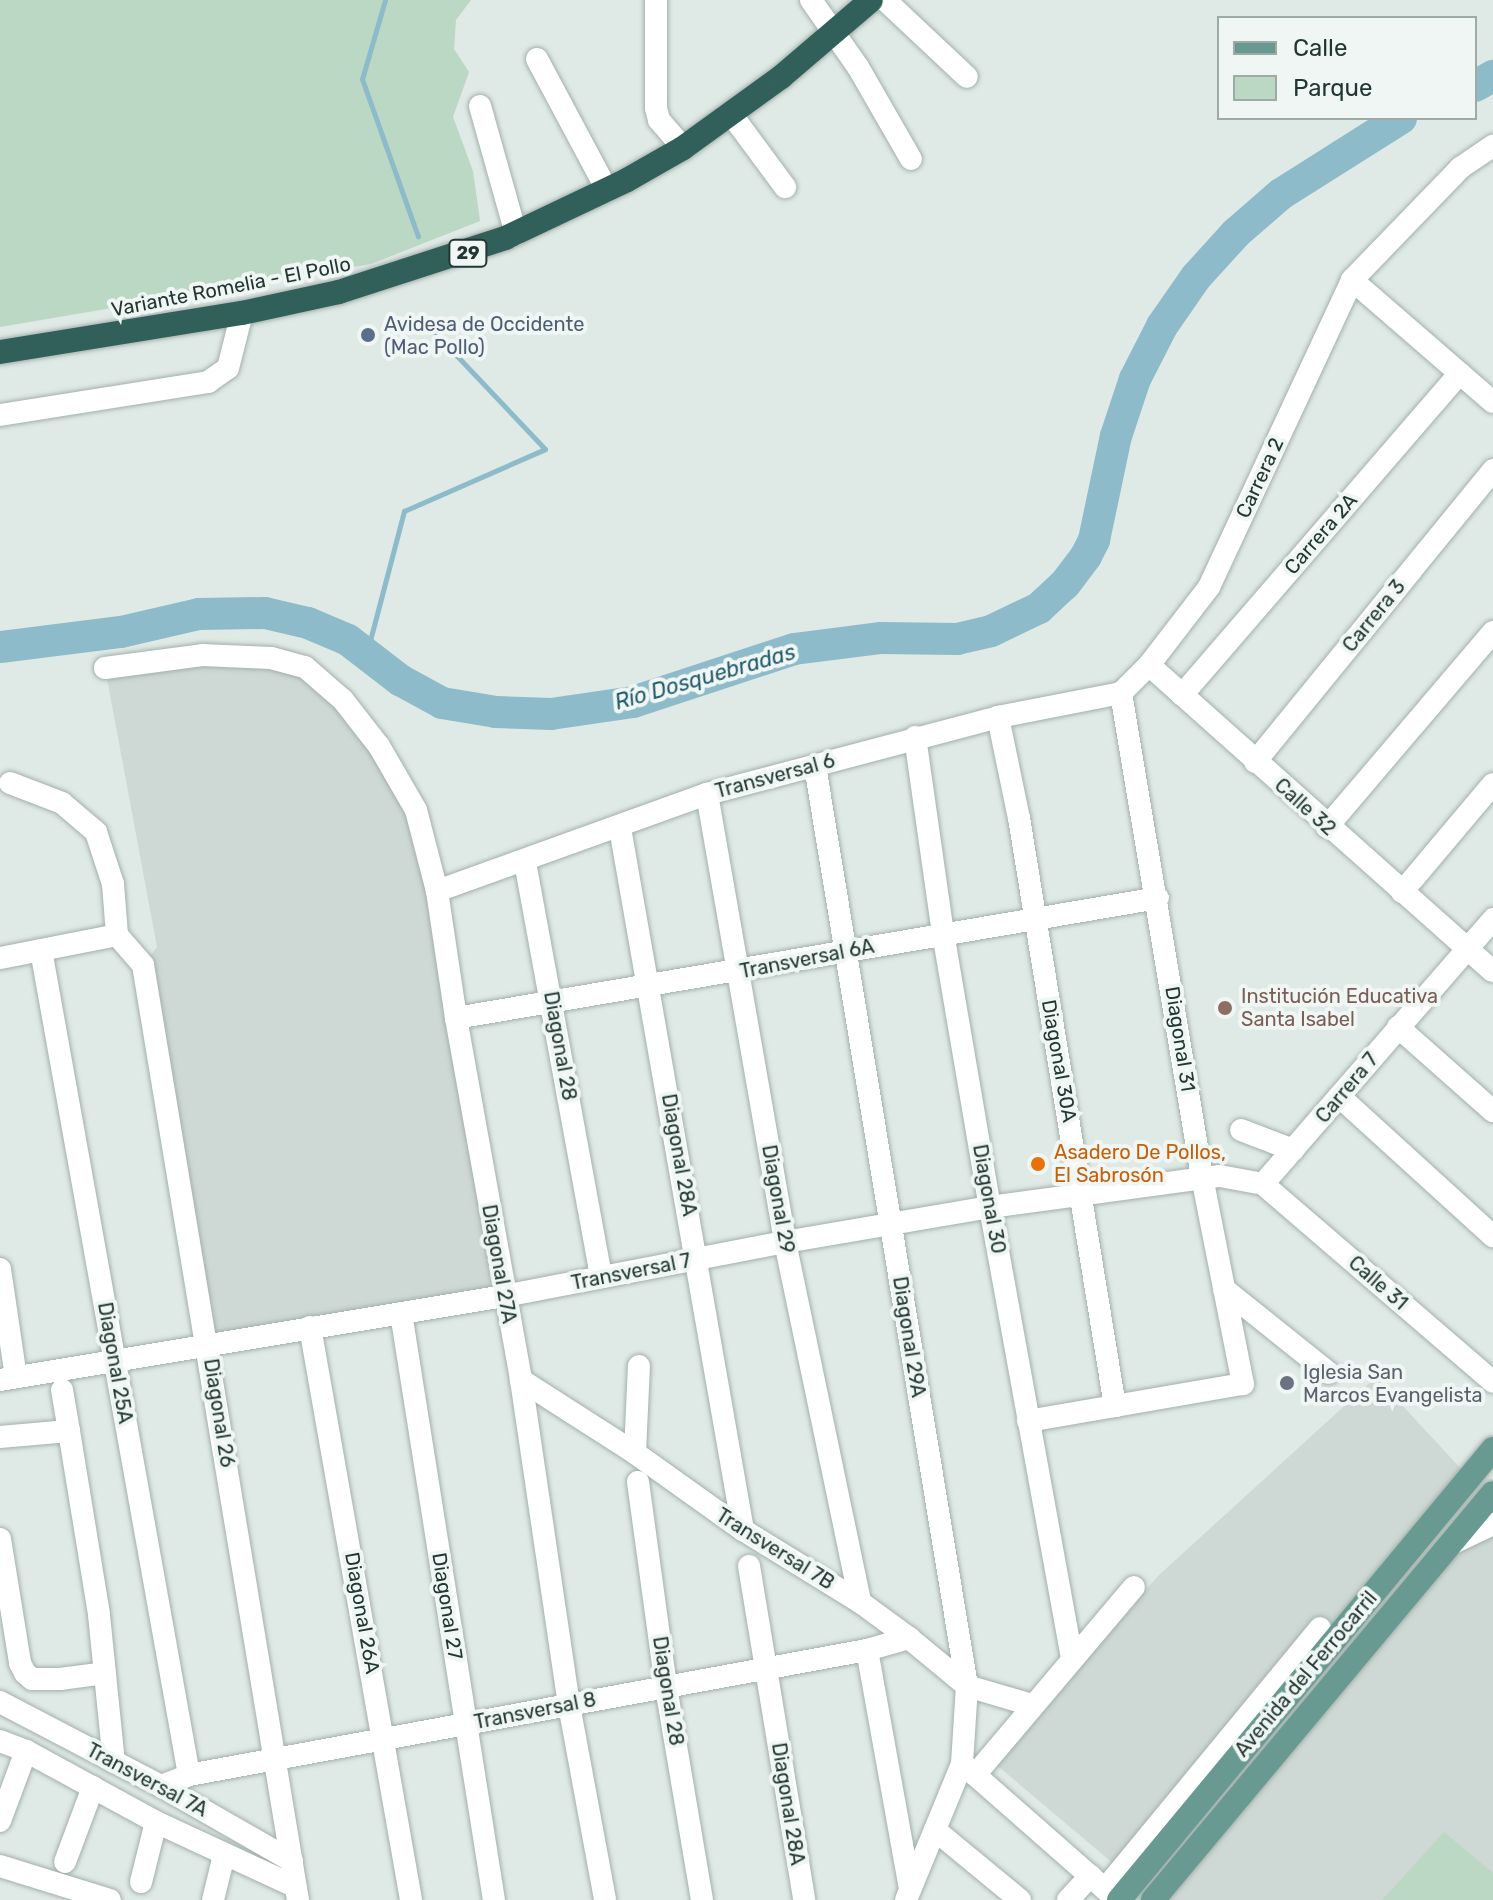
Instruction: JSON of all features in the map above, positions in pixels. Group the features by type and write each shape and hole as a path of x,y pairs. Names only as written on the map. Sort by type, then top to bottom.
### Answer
{"highway":[{"name":"Variante Romelia - El Pollo","path":"0,352 242,313 377,282 516,234 607,190 683,148 834,34 871,0"}],"main road":[{"name":"Avenida del Ferrocarril","path":"1108,1891 1493,1449"},
{"name":"Avenida del Ferrocarril","path":"1153,1900 1493,1493"}],"street":[{"path":"656,0 656,108 659,120 683,148"},
{"path":"811,0 858,67 911,159"},
{"path":"885,0 967,77"},
{"path":"537,59 607,190"},
{"path":"480,106 516,234"},
{"path":"731,114 785,187"},
{"name":"Carrera 2","path":"1149,665 1209,587 1352,280 1460,168 1493,146"},
{"path":"1352,280 1493,402"},
{"path":"0,415 208,382 228,368 242,313"},
{"name":"Carrera 2A","path":"1182,695 1460,373"},
{"name":"Carrera 3","path":"1255,762 1493,470"},
{"path":"1327,827 1493,632"},
{"name":"Diagonal 27A","path":"105,668 202,655 271,658 305,667 343,700 394,772 416,810 437,891 456,1018 521,1380 569,1705 605,1900"},
{"path":"1121,693 1149,665"},
{"name":"Calle 32","path":"1149,665 1327,827 1493,971"},
{"name":"Transversal 6","path":"437,891 620,828 707,794 915,737 1121,693"},
{"name":"Diagonal 31","path":"1115,1406 1243,1384 1202,1177 1158,898 1121,693"},
{"name":"Diagonal 30A","path":"998,717 1082,1194 1115,1406"},
{"name":"Diagonal 30","path":"915,737 943,933 1072,1659"},
{"name":"Diagonal 29A","path":"815,766 967,1686 968,1769 935,1830 908,1894"},
{"path":"0,958 117,935 113,884 96,832 62,803 10,783"},
{"path":"1402,892 1493,784"},
{"name":"Diagonal 29","path":"707,794 785,1242 860,1602"},
{"name":"Diagonal 28A","path":"620,828 743,1530"},
{"name":"Diagonal 28","path":"525,862 601,1277"},
{"name":"Transversal 6A","path":"456,1018 553,1004 943,933 1158,898"},
{"name":"Carrera 7","path":"1263,1184 1493,919"},
{"name":"Diagonal 26","path":"117,935 143,965 297,1893"},
{"name":"Diagonal 25A","path":"41,950 189,1775"},
{"path":"1398,1027 1493,1111"},
{"path":"1340,1097 1493,1236"},
{"path":"1241,1130 1293,1150"},
{"name":"Transversal 7","path":"8,1378 504,1296 785,1242 990,1207 1202,1177 1237,1177 1263,1184"},
{"name":"Calle 31","path":"1263,1184 1493,1382"},
{"path":"0,1269 8,1378"},
{"path":"1224,1289 1329,1373"},
{"name":"Diagonal 27","path":"401,1313 494,1900"},
{"name":"Diagonal 26A","path":"310,1327 411,1900"},
{"path":"635,1453 639,1366"},
{"name":"Transversal 7B","path":"521,1380 635,1453 743,1530 860,1602 967,1686 1032,1705"},
{"path":"62,1390 105,1673 114,1762"},
{"path":"1028,1421 1115,1406"},
{"path":"0,1437 69,1431"},
{"name":"Diagonal 28","path":"638,1482 666,1687 702,1900"},
{"path":"1450,1545 1493,1524"},
{"path":"0,1539 20,1663 25,1673 32,1679 60,1679 105,1673"},
{"name":"Diagonal 28A","path":"749,1566 804,1900"},
{"path":"1108,1891 968,1769 1032,1705 1134,1587"},
{"path":"1068,1900 1108,1891 1320,1628"},
{"name":"Transversal 8","path":"161,1786 189,1775 867,1650 909,1638"},
{"path":"867,1650 908,1894"},
{"name":"Transversal 7A","path":"0,1702 161,1786 292,1861"},
{"path":"0,1741 26,1751 156,1822 297,1893"},
{"path":"0,1821 26,1751"},
{"path":"65,1862 93,1787"},
{"path":"141,1882 156,1822"},
{"path":"935,1830 1020,1900"},
{"path":"213,1900 224,1855"},
{"path":"0,1866 110,1900"}],"shaded area":[{"path":"202,655 305,667 416,810 504,1296 208,1344 143,965 157,947 105,668"},
{"path":"1376,1377 1464,1472 1121,1870 993,1762 1158,1576"},
{"path":"1493,1493 1493,1900 1153,1900"}],"green space":[{"path":"0,0 471,0 456,20 454,49 469,72 453,117 473,171 480,221 371,264 0,327"},
{"path":"1444,1832 1493,1873 1493,1900 1382,1900"}],"waterway":[{"path":"385,0 362,79 418,236"},
{"name":"Río Dosquebradas","path":"1477,85 1493,76"},
{"name":"Río Dosquebradas","path":"0,647 121,632 199,614 265,613 308,623 348,640 400,680 442,703 496,712 551,714 633,702 794,649 881,638 957,639 991,631 1039,608 1065,584 1086,556 1094,540 1116,436 1135,379 1162,326 1196,277 1236,233 1281,194 1398,120"},
{"path":"367,652 404,511 545,449 423,320"}],"place":[{"name":"Avidesa de Occidente (Mac Pollo)","path":"368,335"},
{"name":"Institución Educativa Santa Isabel","path":"1225,1008"},
{"name":"Asadero De Pollos, El Sabrosón","path":"1038,1164"},
{"name":"Iglesia San Marcos Evangelista","path":"1287,1383"}]}
